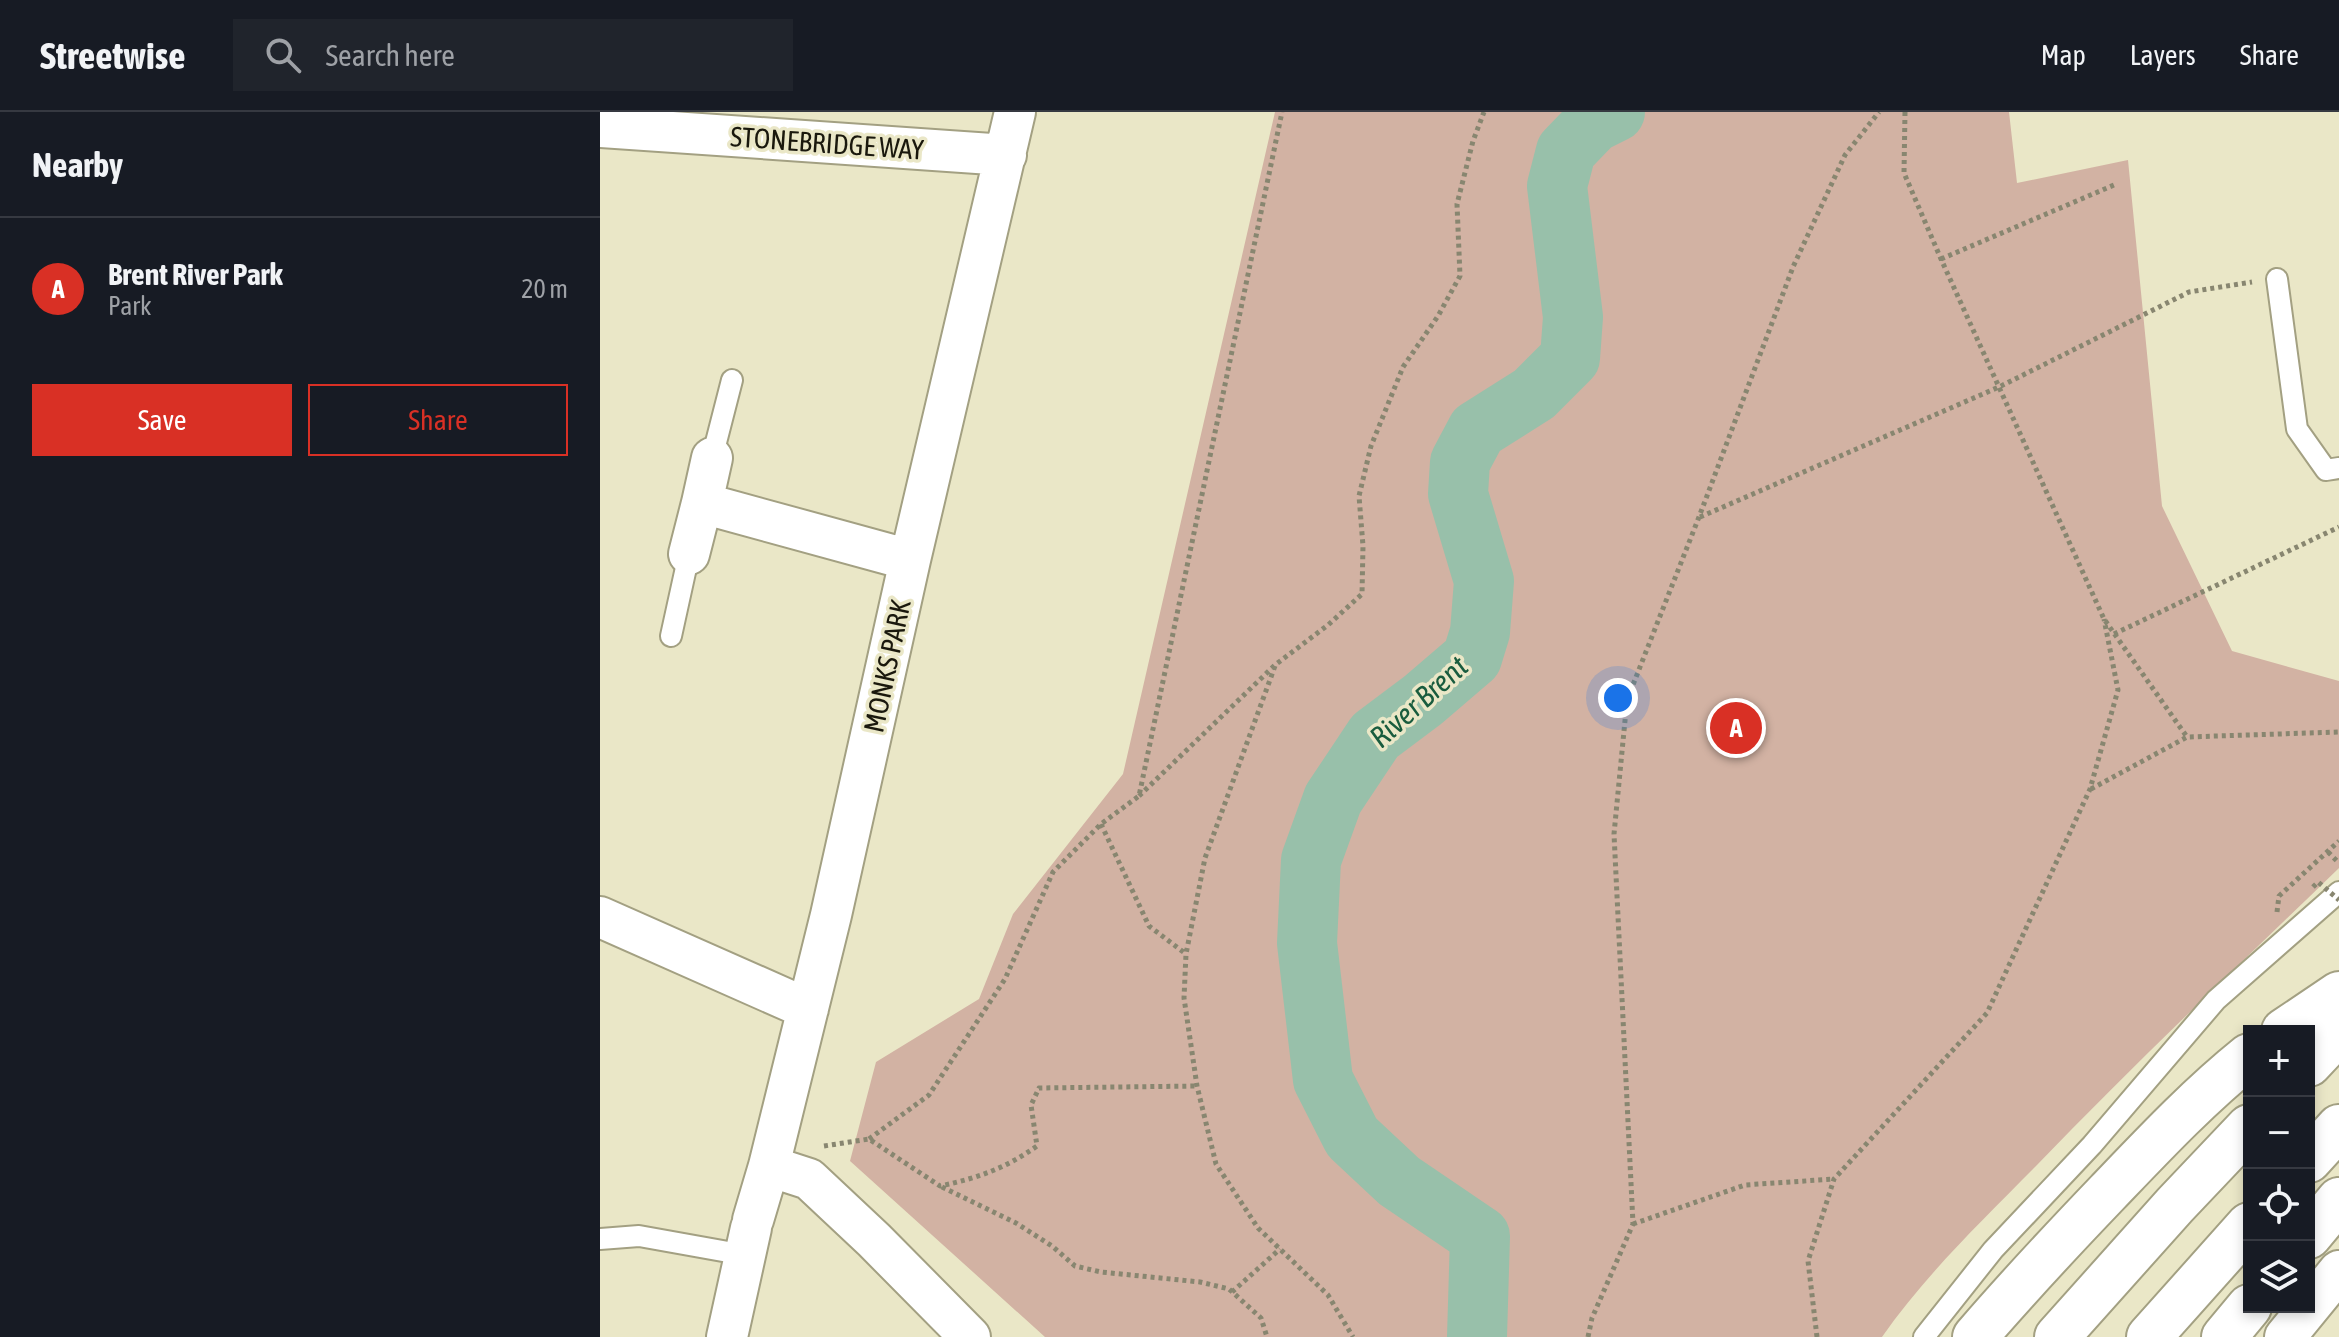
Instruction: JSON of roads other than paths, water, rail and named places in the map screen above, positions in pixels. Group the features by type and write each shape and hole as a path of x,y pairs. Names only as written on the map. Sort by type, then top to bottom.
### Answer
{"highway":[{"path":"2293,1025 2339,994"},
{"path":"2315,1058 2339,1032"},
{"path":"1975,1337 2025,1279 2139,1160 2243,1061"},
{"path":"2315,1153 2339,1127"},
{"path":"2057,1337 2243,1133"},
{"path":"2315,1229 2339,1200"},
{"path":"2149,1337 2243,1232"},
{"path":"2224,1337 2244,1313"}],"street":[{"name":"MONKS PARK","path":"730,1336 750,1234 808,1009 1015,112"},
{"name":"STONEBRIDGE WAY","path":"600,127 1006,155"},
{"path":"689,554 712,458"},
{"path":"702,503 910,560"},
{"path":"600,917 808,1009"},
{"path":"770,1160 809,1179 970,1337"},
{"path":"2285,1337 2339,1271"}],"lane":[{"path":"2277,279 2297,429 2326,470 2339,468"},
{"path":"712,458 732,380"},
{"path":"671,636 689,554"},
{"path":"1924,1337 1993,1250 2092,1145 2216,1000 2339,892"},
{"path":"600,1239 750,1234"}],"waterway":[{"name":"River Brent","path":"1477,1337 1480,1236 1399,1181 1352,1137 1323,1080 1307,943 1311,860 1333,799 1375,736 1472,658 1480,632 1484,581 1458,494 1460,462 1477,430 1534,394 1570,358 1573,317 1557,186 1566,151 1593,123 1615,112"}],"place":[{"name":"Brent River Park","path":"1736,728"}]}
